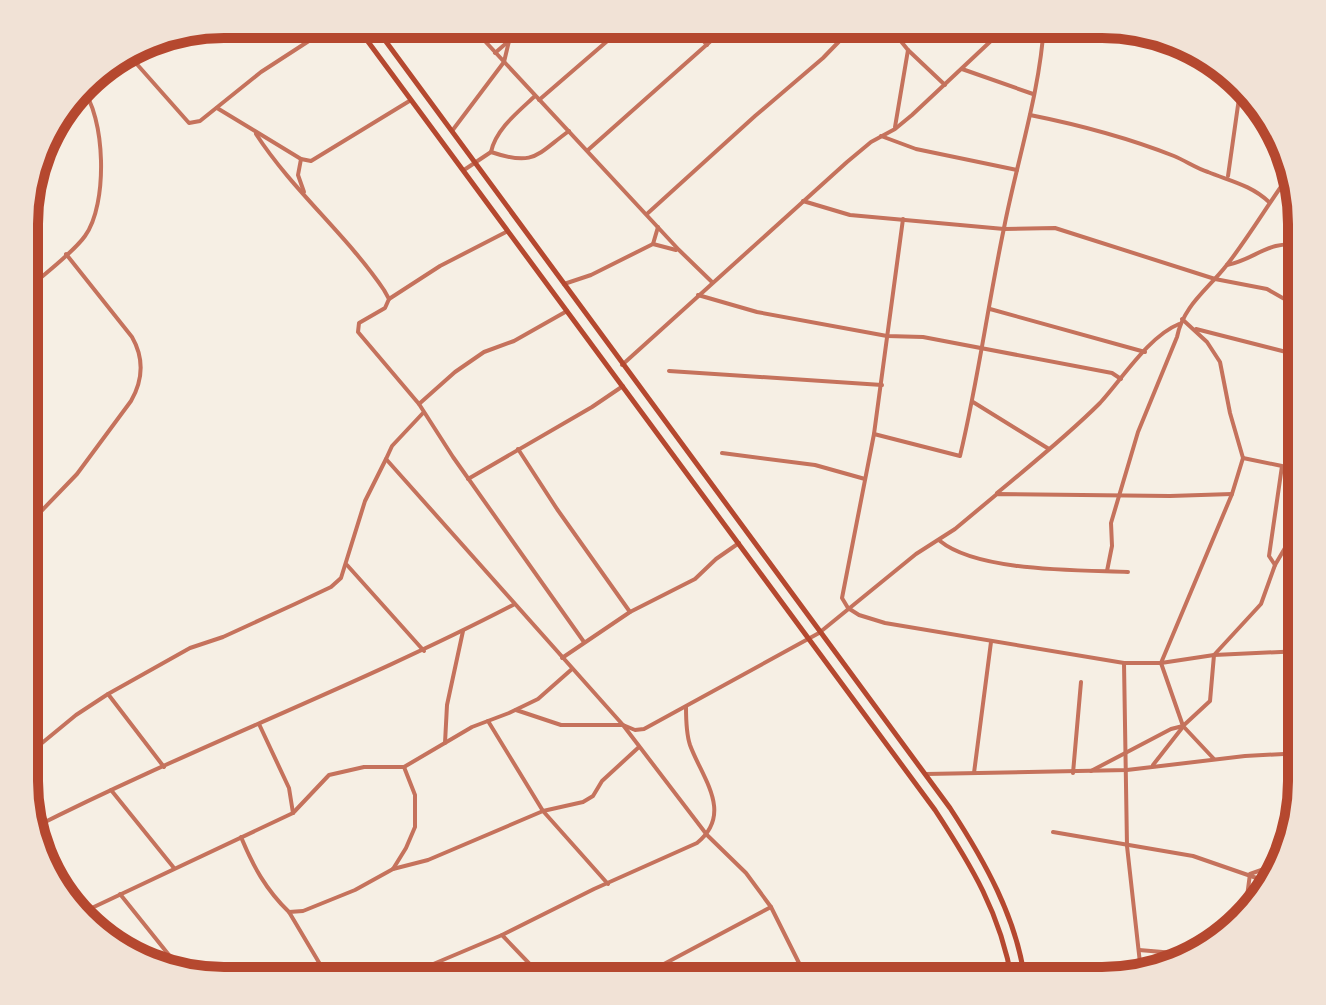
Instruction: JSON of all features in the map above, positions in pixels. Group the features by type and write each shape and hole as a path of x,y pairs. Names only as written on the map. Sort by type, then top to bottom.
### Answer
{"main road":[{"path":"365,38 935,810 976,873 996,917 1008,967"},
{"path":"384,39 950,808 990,873 1009,919 1021,967"}],"street":[{"path":"134,61 189,123 200,121 261,72 313,38"},
{"path":"482,38 712,282"},
{"path":"495,53 512,38"},
{"path":"464,170 491,152 499,133 610,38"},
{"path":"701,38 707,45"},
{"path":"588,150 715,38"},
{"path":"647,214 823,58 841,38"},
{"path":"898,38 945,85"},
{"path":"622,365 803,201 871,142 895,129 994,38"},
{"path":"874,434 960,456 973,402 1004,229 1030,115 1042,38"},
{"path":"452,131 504,62 509,41"},
{"path":"895,129 908,50"},
{"path":"962,69 1033,94"},
{"path":"38,279 85,236 98,203 100,143 88,97"},
{"path":"1228,177 1239,98"},
{"path":"217,108 256,134 301,159 311,161 411,100"},
{"path":"1030,115 1065,122 1175,156 1209,173 1228,177 1261,194 1269,202"},
{"path":"491,152 522,159 540,155 569,131"},
{"path":"256,134 275,163 377,279 389,299"},
{"path":"881,136 916,149 1017,170"},
{"path":"301,159 298,175 305,194"},
{"path":"516,710 561,725 623,725 635,730 644,729 819,633 916,554 940,541 1093,409 1145,352 1180,322 1205,287 1227,265 1283,184"},
{"path":"803,201 850,215 1004,229 1055,228 1215,279 1267,289 1288,301"},
{"path":"903,219 882,385 842,598 848,608 885,623 1124,663 1161,663 1214,655 1288,652"},
{"path":"653,244 659,226"},
{"path":"508,231 440,266 389,299 385,308 359,323 358,332 419,404 468,479 584,642"},
{"path":"564,284 591,275 653,244 679,250"},
{"path":"1227,265 1241,262 1263,249 1288,245"},
{"path":"38,514 77,474 131,401 142,366 140,352 132,337 66,254"},
{"path":"698,295 757,312 887,336 923,337 981,347 1112,373 1121,379"},
{"path":"990,309 1145,352"},
{"path":"419,404 455,372 484,352 514,341 567,311"},
{"path":"1180,322 1193,329 1288,353"},
{"path":"1107,571 1112,546 1111,523 1138,432 1177,337 1180,322"},
{"path":"1193,329 1207,342 1220,362 1243,458 1232,494 1161,663 1183,726 1214,759"},
{"path":"669,371 882,385"},
{"path":"468,479 623,386"},
{"path":"973,402 1049,450"},
{"path":"38,746 108,694 190,648 223,637 331,587 341,578 347,565 365,501 392,446 423,413"},
{"path":"518,449 630,612"},
{"path":"722,453 815,465 865,479"},
{"path":"1243,458 1282,466 1269,556 1275,565"},
{"path":"386,459 623,725 707,835 746,873 771,907 801,967"},
{"path":"997,494 1232,494"},
{"path":"940,541 966,555 1005,564 1128,572"},
{"path":"562,658 630,612 695,579 739,543"},
{"path":"1151,767 1183,726 1210,701 1214,655 1261,604 1275,565 1288,543"},
{"path":"347,565 424,651"},
{"path":"43,823 111,790 424,651 514,604"},
{"path":"445,743 447,705 463,630"},
{"path":"974,773 991,642"},
{"path":"1124,663 1127,846 1140,962"},
{"path":"89,909 293,813 329,775 364,767 404,767 488,721 538,699 572,669"},
{"path":"1073,773 1081,682"},
{"path":"108,694 164,767"},
{"path":"424,967 502,935 697,843 707,835 712,824 714,798 691,746 686,707"},
{"path":"488,721 543,811 608,884"},
{"path":"259,724 289,788 293,813"},
{"path":"1090,771 1171,729 1183,726"},
{"path":"289,912 303,911 355,890 393,869 428,860 543,811 583,802 593,796 602,781 639,747"},
{"path":"923,774 1073,773 1288,754"},
{"path":"393,869 415,827 415,795 404,767"},
{"path":"111,790 174,868"},
{"path":"1053,832 1193,856 1260,878"},
{"path":"241,837 253,866 274,898 289,912 322,967"},
{"path":"1250,874 1266,868"},
{"path":"1247,898 1250,874"},
{"path":"120,894 173,960"},
{"path":"660,967 771,907"},
{"path":"502,935 533,967"},
{"path":"1139,950 1173,953"}]}
